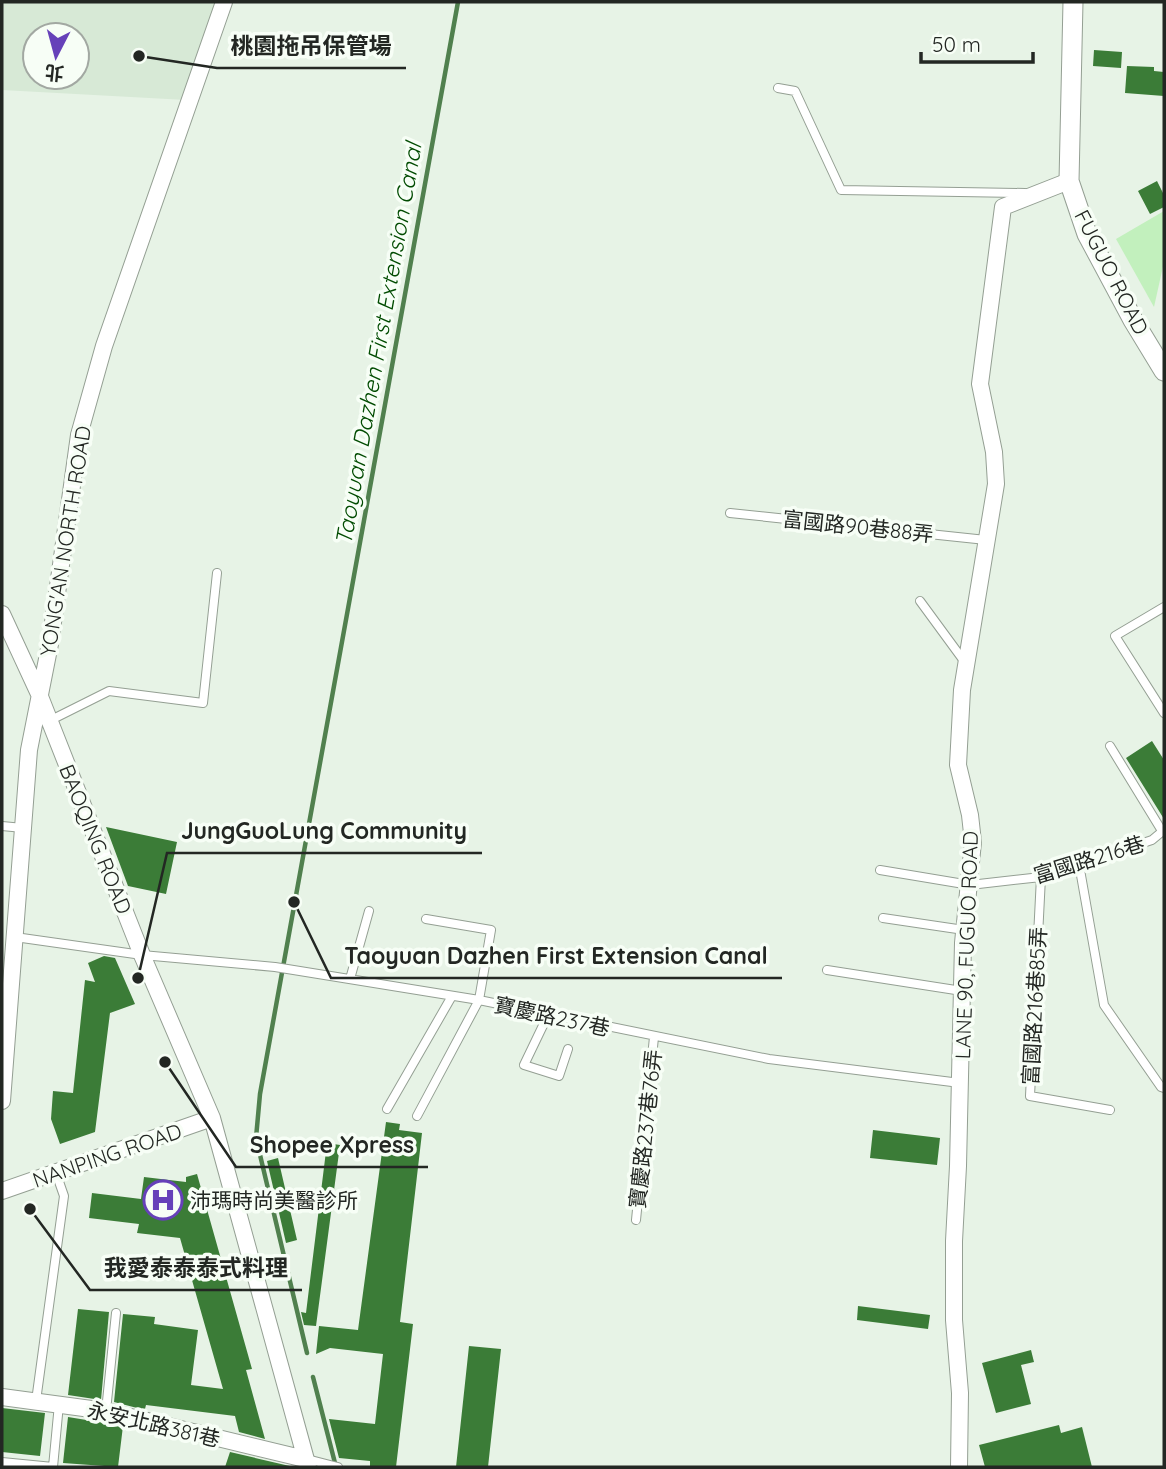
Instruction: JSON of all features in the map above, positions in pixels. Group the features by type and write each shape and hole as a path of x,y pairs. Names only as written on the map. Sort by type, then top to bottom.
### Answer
{"street":[{"name":"YONG'AN NORTH ROAD","path":"2,1101 29,750 50,644 79,435 104,346 224,2"},
{"name":"FUGUO ROAD","path":"1073,2 1069,181 1087,234 1164,371"},
{"name":"LANE 90, FUGUO ROAD","path":"959,1467 960,1393 954,1320 954,1241 964,930 973,842 970,815 958,765 962,690 996,484 994,452 980,384 1003,207 1069,181"},
{"name":"BAOQING ROAD","path":"2,614 38,694 142,955 212,1118 312,1463"},
{"name":"NANPING ROAD","path":"2,1191 212,1118"},
{"name":"永安北路381巷","path":"2,1397 106,1411 312,1463"}],"lane":[{"path":"778,88 794,91 841,190 1039,193"},
{"name":"富國路90巷88弄","path":"730,513 986,540"},
{"path":"49,721 109,691 203,703 217,573"},
{"path":"920,601 966,664"},
{"path":"1164,607 1115,636 1164,713"},
{"path":"1110,746 1163,831"},
{"path":"2,826 23,828"},
{"name":"富國路216巷","path":"880,870 970,885 1041,877 1152,840 1163,831"},
{"path":"1079,864 1104,1005 1164,1088"},
{"name":"富國路216巷85弄","path":"1041,877 1030,1096 1110,1110"},
{"path":"350,979 369,911"},
{"path":"883,918 964,930"},
{"path":"417,1116 479,1000 491,930 426,919"},
{"name":"寶慶路237巷","path":"15,937 142,955 275,967 479,1000 769,1059 960,1083"},
{"path":"827,970 962,991"},
{"path":"387,1109 452,996"},
{"path":"548,1015 524,1065 559,1076 568,1049"},
{"name":"寶慶路237巷76弄","path":"636,1220 654,1037"},
{"path":"36,1401 64,1196 56,1173"},
{"path":"106,1411 116,1313"},
{"path":"2,1462 53,1467 59,1404"},
{"path":"312,1463 338,1467"}],"shaded area":[{"path":"2,2 219,2 186,100 2,90"}],"green space":[{"path":"1164,211 1164,262 1154,307 1116,239"}],"building":[{"path":"1094,50 1122,52 1121,68 1093,66"},
{"path":"1127,66 1154,67 1154,71 1164,72 1164,96 1125,93"},
{"path":"1157,181 1164,195 1164,207 1150,214 1138,191"},
{"path":"1152,741 1164,760 1164,819 1126,758"},
{"path":"106,827 177,842 166,894 128,886"},
{"path":"104,956 115,958 135,1004 110,1013 95,1132 60,1144 51,1119 53,1091 73,1093 85,980 95,982 88,963"},
{"path":"386,1122 400,1124 399,1130 422,1133 400,1322 413,1324 396,1467 370,1467 370,1461 339,1458 329,1419 375,1424 383,1354 330,1348 316,1354 319,1326 358,1330"},
{"path":"873,1130 940,1138 937,1165 870,1158"},
{"path":"327,1143 340,1145 316,1326 304,1325 301,1312 306,1313"},
{"path":"278,1158 297,1240 286,1243 267,1161"},
{"path":"197,1174 252,1369 246,1370 265,1439 239,1432 235,1416 146,1405 145,1409 141,1409 114,1402 123,1314 155,1317 154,1324 198,1330 191,1385 223,1389 180,1238 137,1233 139,1224 89,1218 92,1193 141,1199 144,1177 186,1182 186,1177"},
{"path":"858,1306 930,1315 928,1329 857,1320"},
{"path":"78,1309 109,1312 101,1400 68,1395"},
{"path":"469,1346 501,1349 488,1467 456,1467"},
{"path":"1031,1350 1034,1362 1021,1365 1031,1404 996,1413 982,1363"},
{"path":"2,1408 45,1413 40,1456 2,1452"},
{"path":"68,1417 123,1426 118,1467 63,1463"},
{"path":"1059,1425 1061,1433 1082,1427 1092,1467 985,1467 979,1445"},
{"path":"230,1452 294,1467 225,1467"}],"waterway":[{"name":"Taoyuan Dazhen First Extension Canal","path":"307,1353 256,1138 260,1094 458,2"},
{"name":"Taoyuan Dazhen First Extension Canal","path":"313,1377 336,1467"}],"place":[{"name":"桃園拖吊保管場","path":"139,56"},
{"name":"Taoyuan Dazhen First Extension Canal","path":"294,902"},
{"name":"JungGuoLung Community","path":"138,978"},
{"name":"Shopee Xpress","path":"165,1062"},
{"name":"沛瑪時尚美醫診所","path":"163,1200"},
{"name":"我愛泰泰泰式料理","path":"30,1209"}]}
